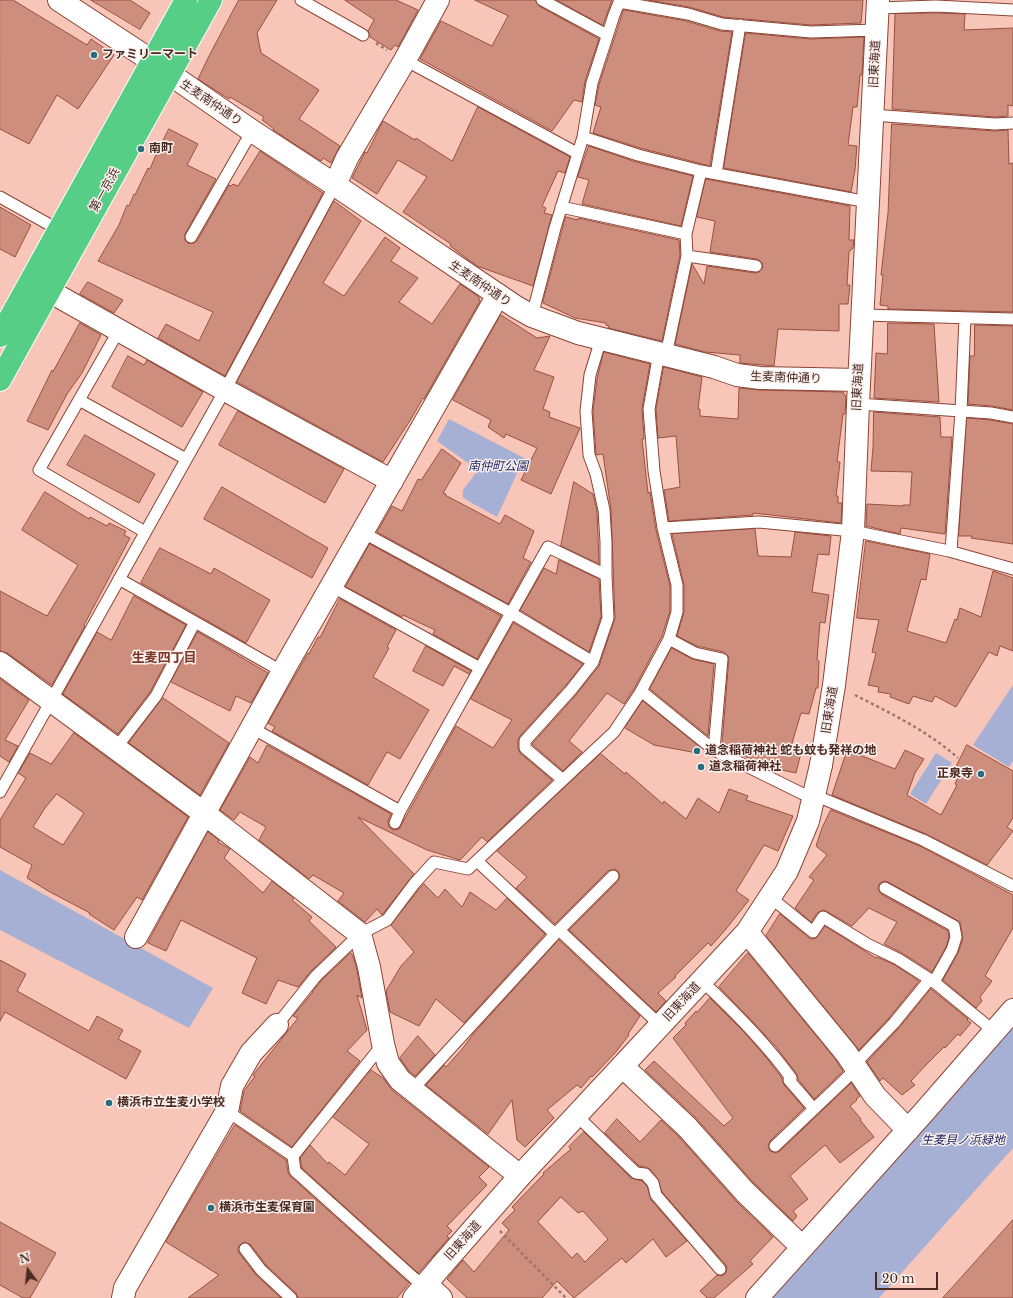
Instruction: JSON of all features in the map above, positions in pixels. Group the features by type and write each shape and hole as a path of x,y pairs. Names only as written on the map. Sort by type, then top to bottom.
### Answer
{"highway":[{"name":"第一京浜","path":"0,336 186,0"},
{"name":"第一京浜","path":"0,380 211,0"}],"street":[{"name":"生麦南仲通り","path":"59,0 152,61 169,75 252,131 516,307 532,316 578,333 714,367 737,375 760,378 859,380"},
{"path":"335,185 397,56 438,0"},
{"name":"旧東海道","path":"427,1293 442,1265 520,1176 747,932 787,871 808,821 821,764 834,685 853,531 862,315 878,4"},
{"path":"50,290 225,390 392,481"},
{"path":"136,936 432,408 498,295"},
{"path":"0,662 205,814 360,934 369,967 383,1044 388,1063 400,1080 520,1176"},
{"path":"747,932 855,1067 875,1096 908,1130"},
{"path":"757,1298 908,1130 1013,1010"},
{"path":"123,1298 125,1288 227,1111 232,1086 250,1053 277,1025"},
{"path":"622,1066 688,1127 745,1192 802,1247"}],"lane":[{"path":"300,0 362,36"},
{"path":"542,0 607,36"},
{"path":"532,316 561,207 582,137 592,83 620,1 688,14 722,24 811,32 877,30"},
{"path":"878,4 1013,10"},
{"path":"716,174 740,25"},
{"path":"397,56 577,153"},
{"path":"872,115 995,124 1013,123"},
{"path":"191,237 252,131"},
{"path":"582,137 638,155 701,171 868,202"},
{"path":"277,1025 316,976 360,934 387,920 414,884 434,862 468,869 614,732 641,691 669,639 677,612 676,585 663,528 654,471 649,409 688,256 686,234 701,171"},
{"path":"0,792 225,390 335,185"},
{"path":"0,197 58,230"},
{"path":"561,207 686,234"},
{"path":"688,256 756,266"},
{"path":"862,315 1013,319"},
{"path":"951,551 961,411 964,318"},
{"path":"119,330 39,470 145,532"},
{"path":"563,780 525,748 525,740 571,690 593,662 608,618 604,510 596,474 589,455 586,411 590,375 601,339"},
{"path":"79,400 186,459"},
{"path":"858,404 992,413 1013,417"},
{"path":"663,528 759,522 853,531 951,551 1013,569"},
{"path":"362,532 510,613 593,662"},
{"path":"395,823 400,811 548,547 606,575"},
{"path":"119,579 283,672"},
{"path":"332,586 480,668"},
{"path":"116,748 156,696 195,622"},
{"path":"669,639 695,653 722,659 714,750"},
{"path":"641,691 714,750 803,794 814,794 923,840 1012,884"},
{"path":"252,728 400,811"},
{"path":"478,861 660,1025"},
{"path":"413,1089 557,932 613,876"},
{"path":"775,1146 855,1067 932,980 952,950 956,937 954,926 885,888"},
{"path":"770,897 813,932 823,917 867,944 898,959 932,980 995,1032"},
{"path":"702,981 744,1021 778,1060 791,1078 789,1080 814,1109"},
{"path":"383,1044 293,1156 295,1171 415,1279 427,1293"},
{"path":"227,1111 293,1156"},
{"path":"576,1115 636,1173 645,1174 653,1183 656,1195 720,1269"},
{"path":"245,1249 261,1270 292,1298"}],"path":[{"path":"362,36 397,56"},
{"path":"834,685 895,716 946,747 958,758"},
{"path":"485,1216 566,1298"}],"green space":[{"name":"南仲町公園","path":"449,419 524,458 497,517 463,498 463,490 478,470 437,441"},
{"path":"1013,685 1013,761 1009,767 973,745"},
{"path":"936,753 952,763 926,804 910,794"},
{"path":"0,870 213,988 189,1028 0,930"},
{"name":"生麦貝ノ浜緑地","path":"1013,1021 1013,1148 879,1298 768,1298"}],"building":[{"path":"0,0 13,0 87,45 91,39 114,55 78,109 57,95 29,144 0,129"},
{"path":"91,0 130,0 150,13 140,29"},
{"path":"239,0 277,0 257,33 261,53 319,90 299,119 340,146 331,163 323,158 321,161 273,130 274,129 262,120 264,117 230,97 229,99 198,79"},
{"path":"345,0 396,0 418,10 398,47 395,45 391,50 370,37 368,31 374,20"},
{"path":"475,0 535,0 539,6 599,39 585,81 582,102 574,100 552,131 420,59 441,21 492,46 508,16"},
{"path":"557,0 612,0 603,25"},
{"path":"648,0 863,0 861,23 811,25 723,17 689,7"},
{"path":"624,10 686,21 720,31 732,32 710,166 640,148 593,133 601,107 595,105 599,85"},
{"path":"895,14 965,14 964,30 1013,28 1013,106 1008,105 1008,116 995,117 892,109"},
{"path":"746,33 810,39 864,37 862,75 860,75 857,107 853,107 848,145 857,146 851,192 724,168"},
{"path":"478,107 570,157 565,173 558,171 542,206 546,208 544,213 552,215 533,286 477,266 450,246 451,244 403,212 427,177 398,160 377,194 352,178 365,152 367,153 383,121 415,140 416,138 452,161"},
{"path":"892,124 995,131 1008,130 1009,164 1013,163 1013,312 888,309 888,306 880,305 883,275 881,275 888,213"},
{"path":"169,129 198,144 187,165 216,179 185,234 185,240 188,243 194,243 197,241 229,185 231,186 233,184 238,186 260,151 323,193 225,376 158,338 166,324 199,341 213,312 98,261 119,225 127,205 129,206 148,168 150,169"},
{"path":"589,146 636,162 693,176 681,226 582,204 589,180 578,177"},
{"path":"706,179 850,206 849,240 854,240 853,248 849,252 847,285 850,285 848,304 839,304 839,331 778,329 774,366 740,363 740,355 705,352 675,344 692,264 704,284 707,266 755,273 759,272 763,267 762,263 757,259 710,252 715,221 697,217"},
{"path":"334,201 361,221 323,283 344,296 385,237 400,248 391,261 418,278 399,302 432,324 460,284 478,296 480,301 424,399 423,398 383,462 237,382"},
{"path":"0,207 31,225 15,257 0,249"},
{"path":"566,217 578,220 578,218 679,240 680,255 662,341 608,328 609,326 606,325 606,323 575,318 543,303"},
{"path":"88,282 123,300 114,313 80,294"},
{"path":"501,315 537,338 550,336 534,370 554,377 543,409 550,412 549,417 580,428 551,494 521,480 537,448 506,434 504,438 488,427 491,420 453,400"},
{"path":"80,323 101,335 82,373 67,394 48,430 27,421 52,370 53,371"},
{"path":"888,323 934,324 939,402 874,398 876,353 887,354"},
{"path":"975,325 1013,326 1013,410 968,404 970,356 974,356"},
{"path":"604,352 650,364 642,408 644,439 642,439 648,493 650,492 656,530 670,586 670,611 662,636 634,689 624,704 607,693 569,741 582,752 563,771 532,744 576,695 599,666 615,618 611,510 603,454 596,455 593,411 597,379"},
{"path":"128,356 144,365 147,360 203,392 182,427 112,387"},
{"path":"664,367 702,377 698,409 700,409 700,416 738,419 739,388 843,392 846,397 845,414 843,414 837,462 840,462 836,496 838,496 838,503 842,503 841,523 753,513 753,515 669,521 664,490 680,487 676,436 658,438 656,409"},
{"path":"238,411 344,469 325,503 219,445"},
{"path":"874,412 940,417 941,437 952,437 945,534 901,528 900,534 866,526 867,504 910,505 912,472 871,471"},
{"path":"967,418 1013,424 1013,544 971,538 972,536 959,536"},
{"path":"85,435 155,474 139,503 67,465"},
{"path":"442,449 461,463 443,493 446,494 445,495 500,524 505,515 534,531 523,558 531,562 508,604 377,532 392,506 402,511 418,479 421,480"},
{"path":"574,482 593,494 597,511 599,564 561,546"},
{"path":"222,487 328,548 312,578 204,519"},
{"path":"45,492 89,519 90,517 107,526 109,523 126,531 124,535 130,538 84,625 85,626 52,685 7,653 0,651 0,591 47,616 78,565 22,530"},
{"path":"755,529 758,556 791,557 795,532 831,536 829,555 818,554 812,592 829,595 825,623 820,622 817,660 819,661 818,688 816,688 809,714 801,713 790,750 801,753 796,773 763,766 762,763 741,755 742,748 722,744 729,657 724,652 697,646 677,636 684,612 684,585 672,534"},
{"path":"866,541 930,554 926,580 921,579 907,631 946,643 955,619 957,620 960,608 981,617 993,571 1013,578 1013,651 1000,646 997,656 989,652 956,707 935,696 932,702 913,696 909,704 890,697 891,694 878,692 879,687 868,685 876,653 872,652 879,620 857,618"},
{"path":"370,544 501,616 477,659 433,634 435,630 403,615 402,617 346,587"},
{"path":"160,548 211,574 214,568 270,600 246,643 141,583"},
{"path":"559,560 599,579 601,617 589,652 520,610 544,568 556,574"},
{"path":"134,596 186,625 150,692 118,734 63,694 97,632 111,640"},
{"path":"340,599 396,630 387,647 389,648 373,677 429,710 400,759 387,752 368,785 272,731 275,727 268,723 308,653 309,654 318,637 320,637"},
{"path":"514,623 583,664 518,740 518,748 520,753 552,780 487,842 482,837 460,860 427,850 358,817 414,874 382,915 377,909 365,922 338,901 344,893 313,875 309,879 259,840 266,827 240,812 234,820 220,810 250,757 258,763 267,745 391,814 388,821 389,827 393,830 399,829 456,726 493,748 512,720 471,699"},
{"path":"198,632 268,673 251,703 236,696 230,711 171,682"},
{"path":"426,646 471,671 469,674 454,666 443,686 413,671"},
{"path":"672,648 692,659 714,664 708,736 650,689"},
{"path":"0,679 29,700 5,740 18,746 9,762 0,756"},
{"path":"163,698 229,743 200,795 129,743"},
{"path":"643,701 700,747 697,753 654,745 625,728"},
{"path":"74,733 188,817 142,900 137,897 114,930 89,914 90,913 27,878 32,865 0,847 0,820 26,778 18,773 30,753 51,764","holes":["57,794 84,813 63,845 33,827 45,808"]},
{"path":"967,745 1013,771 1013,818 1007,827 1013,831 987,865 926,834 832,795 847,750 895,769 905,750 924,759 915,773 907,795 941,815 957,785 955,784 959,775 956,774 956,767"},
{"path":"601,754 625,774 626,772 663,804 664,801 686,819 698,798 719,813 729,789 748,796 746,800 793,816 778,851 764,845 736,891 749,900 711,946 708,943 675,976 676,977 658,993 666,1001 656,1012 569,930 618,881 620,877 618,871 614,869 608,871 555,924 516,888 527,877 497,851"},
{"path":"831,810 920,846 1013,895 1013,928 985,976 992,981 980,997 982,1001 976,1008 943,980 958,953 963,939 960,922 888,882 884,881 879,884 878,889 881,894 948,931 949,937 946,947 932,972 902,953 884,944 897,922 869,908 852,926 824,910 817,913 811,922 795,908 814,880 809,877 827,855 816,846 822,828"},
{"path":"208,832 219,840 218,842 230,849 224,858 263,893 272,881 294,898 292,900 312,917 309,921 336,947 311,971 298,987 278,980 266,1004 242,993 257,958 181,920 166,951 148,943"},
{"path":"424,884 438,898 445,889 462,907 470,892 496,910 507,898 545,934 464,1023 436,999 419,1026 390,1012 386,991 401,966 414,952 391,925"},
{"path":"780,914 809,938 816,938 825,926 876,958 877,957 895,965 919,981 889,1018 859,1050 766,936"},
{"path":"559,940 640,1016 628,1034 629,1035 615,1053 592,1077 591,1076 581,1088 577,1085 547,1110 554,1118 525,1147 517,1140 512,1100 488,1134 426,1085 444,1065 446,1067 474,1033"},
{"path":"351,953 357,970 362,998 357,995 367,1030 347,1051 360,1061 292,1147 240,1111 244,1091 255,1076 253,1075 298,1018 293,1016 321,981"},
{"path":"748,953 836,1060 843,1071 814,1099 776,1047 719,987"},
{"path":"0,960 26,974 17,991 89,1031 97,1016 123,1030 118,1039 141,1051 126,1079 5,1012 0,1021"},
{"path":"931,989 971,1023 960,1036 958,1034 926,1065 911,1081 915,1085 902,1095 883,1078 880,1081 867,1062 899,1028"},
{"path":"710,998 744,1032 765,1056 782,1078 784,1085 804,1108 770,1141 768,1147 770,1151 776,1153 780,1151 851,1083 860,1096 850,1106 874,1137 840,1163 825,1145 790,1176 808,1199 793,1211 797,1216 793,1221 754,1183 696,1118 645,1070 654,1061 724,1126 733,1118 673,1038 686,1025 685,1023 696,1011 697,1012"},
{"path":"418,1036 435,1055 415,1076 409,1071 400,1058"},
{"path":"371,1070 383,1078 392,1090 489,1167 479,1177 487,1185 447,1226 452,1231 447,1236 449,1238 418,1273 302,1168 300,1158 310,1145 328,1164 329,1162 345,1175 369,1144 333,1117"},
{"path":"617,1119 640,1142 661,1120 678,1136 736,1201 773,1237 750,1261 753,1264 714,1298 707,1298 700,1291 717,1275 721,1276 725,1274 727,1268 726,1265 662,1192 658,1179 650,1169 639,1166 605,1133"},
{"path":"235,1125 286,1160 290,1176 409,1283 397,1298 298,1298 296,1293 266,1265 251,1245 244,1242 239,1246 239,1253 256,1275 281,1298 188,1298 219,1275 166,1242"},
{"path":"584,1132 631,1178 642,1181 647,1186 651,1200 687,1241 666,1257 653,1239 626,1263 622,1258 574,1298 557,1281 542,1298 467,1298 447,1279 463,1260 474,1272 509,1230 502,1223 515,1210 512,1207 544,1174 543,1173 571,1149 569,1147","holes":["561,1197 578,1213 583,1211 608,1239 585,1262 577,1253 572,1258 538,1222"]},
{"path":"1013,1220 1013,1298 943,1298"},
{"path":"0,1222 56,1253 30,1298 23,1298 0,1285"}],"place":[{"name":"ファミリーマート","path":"94,55"},
{"name":"南町","path":"141,149"},
{"name":"道念稲荷神社 蛇も蚊も発祥の地","path":"697,751"},
{"name":"道念稲荷神社","path":"701,767"},
{"name":"正泉寺","path":"981,774"},
{"name":"横浜市立生麦小学校","path":"109,1103"},
{"name":"横浜市生麦保育園","path":"211,1208"}],"district":[{"name":"生麦四丁目","path":"164,658"}]}
